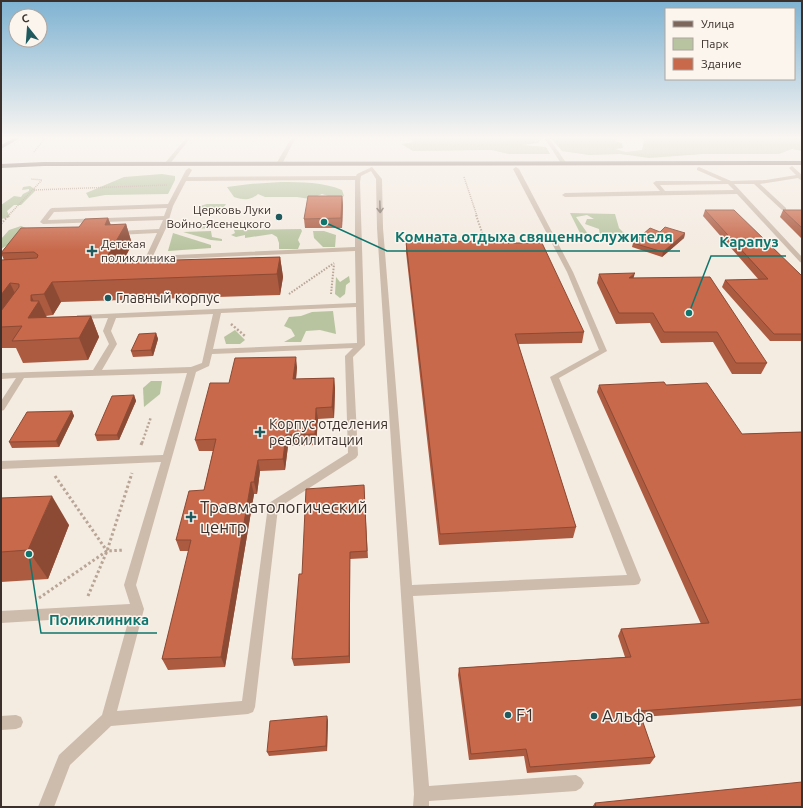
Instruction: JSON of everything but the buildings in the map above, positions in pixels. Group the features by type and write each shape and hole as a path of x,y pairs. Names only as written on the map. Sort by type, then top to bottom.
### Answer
{"lane":[{"path":"143,270 167,218 170,206 186,175"},
{"path":"108,719 248,707 273,506 353,455 349,356 361,345 357,182 360,175"},
{"path":"375,175 379,180 380,228 408,591 421,800 576,783"},
{"path":"408,591 635,580 554,377 603,351 570,272 519,175"},
{"path":"712,175 729,182 802,261"},
{"path":"663,192 656,183 755,182 801,177"},
{"path":"182,182 358,178"},
{"path":"755,182 784,209"},
{"path":"565,195 638,194 663,192 737,192"},
{"path":"167,218 43,222 52,210 170,206"},
{"path":"109,233 161,231"},
{"path":"148,258 359,249"},
{"path":"75,318 360,305"},
{"path":"1,376 192,370 206,364 217,312"},
{"path":"96,373 112,344 107,330 113,316"},
{"path":"209,352 361,345"},
{"path":"46,807 64,760 108,719 138,609 130,585 192,370"},
{"path":"1,408 22,375"},
{"path":"1,465 167,458"},
{"path":"1,617 138,609"},
{"path":"1,724 16,722"}],"path":[{"path":"1,224 42,180 12,175"},
{"path":"464,177 486,242"},
{"path":"33,190 182,182"},
{"path":"267,310 334,263 329,307"},
{"path":"217,312 261,350"},
{"path":"87,598 107,551 151,417"},
{"path":"46,464 107,551"},
{"path":"35,600 107,551"}],"green space":[{"path":"167,175 175,176 175,180 168,194 105,195 89,198 86,193 124,177"},
{"path":"281,182 305,182 327,185 342,190 344,196 338,199 322,194 310,199 297,197 265,197 258,194 250,199 244,199 234,197 227,187"},
{"path":"30,186 36,190 21,205 14,205 7,211 10,217 1,219 1,205 14,196 21,197 29,191 29,189 22,190 23,187"},
{"path":"207,204 226,204 220,210 205,213 205,208 196,207"},
{"path":"570,213 615,214 619,228 624,233 613,238 600,235 599,229 585,224 587,219 594,219 587,215 576,217 588,234 580,233"},
{"path":"231,222 240,227 187,229 203,223"},
{"path":"21,226 29,229 20,238 12,238 12,242 1,249 1,239 9,230"},
{"path":"301,229 302,231 298,240 300,244 298,249 279,249 277,237 272,234 245,238 245,235 236,237 231,235 235,233 234,230"},
{"path":"211,231 212,237 222,239 222,241 211,240 183,232"},
{"path":"313,231 324,231 336,235 335,247 323,247 314,238"},
{"path":"173,233 211,245 211,248 168,251"},
{"path":"349,276 350,282 346,285 345,294 340,298 335,294 336,277 340,282"},
{"path":"333,311 336,334 320,330 306,331 301,342 284,342 295,336 291,329 284,326 289,317 301,316 312,312"},
{"path":"235,330 245,340 240,344 226,344 224,337"},
{"path":"151,381 162,381 160,394 144,407 143,388"}],"place":[{"name":"Церковь Луки Войно-Ясенецкого","path":"279,217"},
{"name":"Комната отдыха священнослужителя","path":"324,222"},
{"name":"Детская поликлиника","path":"92,251"},
{"name":"Главный корпус","path":"108,298"},
{"name":"Карапуз","path":"689,313"},
{"name":"Корпус отделения реабилитации","path":"260,432"},
{"name":"Травматологический центр","path":"191,517"},
{"name":"Поликлиника","path":"29,554"},
{"name":"F1","path":"508,715"},
{"name":"Альфа","path":"594,716"}]}
